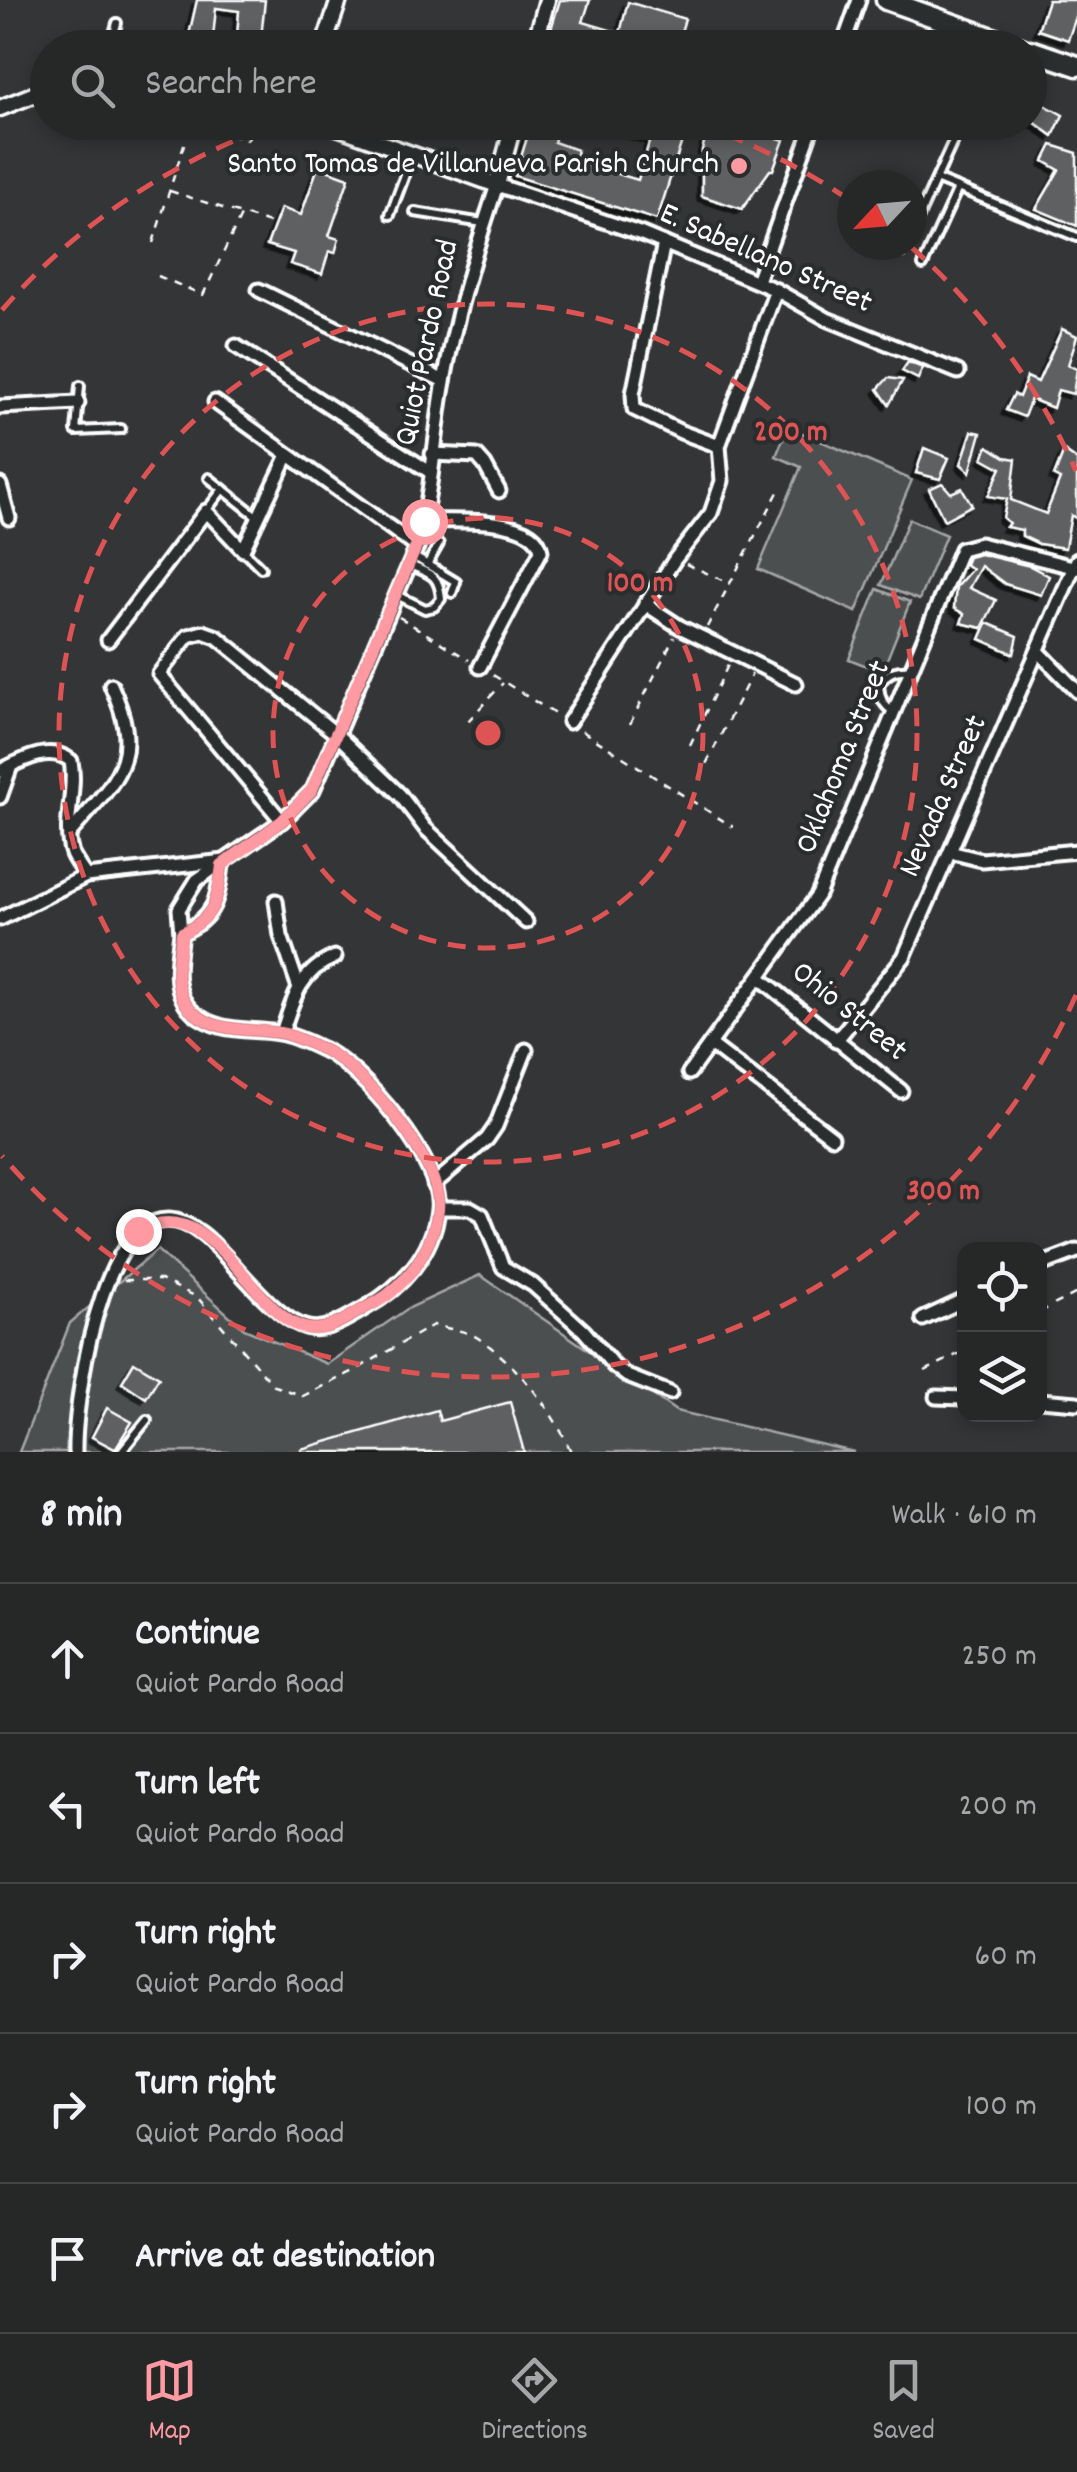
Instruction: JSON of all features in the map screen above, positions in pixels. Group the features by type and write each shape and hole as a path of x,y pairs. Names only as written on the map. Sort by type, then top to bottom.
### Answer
{"main road":[{"path":"886,0 962,30"},
{"path":"1047,56 1077,66"}],"street":[{"path":"329,30 338,0"},
{"path":"539,30 547,0"},
{"path":"848,30 859,0"},
{"path":"0,108 30,97"},
{"name":"E. Sabellano Street","path":"372,140 664,243 757,281 826,319 958,372"},
{"name":"Quiot Pardo Road","path":"182,933 180,909 197,880 282,821 312,790 413,556 424,521 444,381 460,303 509,140"},
{"path":"757,281 808,140"},
{"path":"664,243 649,306 633,394 634,408 720,446"},
{"path":"258,290 444,381"},
{"path":"568,722 675,559 712,512 722,482 720,446 776,290"},
{"path":"236,346 430,472"},
{"path":"214,402 413,556"},
{"path":"0,406 78,403"},
{"path":"432,454 482,459 499,492"},
{"path":"108,640 206,511 243,550 287,456"},
{"path":"0,484 9,518"},
{"path":"424,521 487,522 533,534 540,541 541,551 480,668"},
{"name":"Oklahoma Street","path":"689,1073 818,895 961,549 980,544 1076,565"},
{"name":"Nevada Street","path":"836,1041 904,957 1076,565"},
{"path":"645,604 680,627 796,684"},
{"path":"282,821 159,674 188,636 203,632 218,636 336,734 400,795 425,828 526,922"},
{"path":"1039,652 1077,692"},
{"path":"70,833 121,774 127,734 111,685"},
{"path":"0,797 6,768 50,752 61,753 71,761 72,855 86,876"},
{"path":"950,852 982,860 1077,851"},
{"path":"0,918 86,876 225,863 218,900 200,925 182,933 176,974 186,1004 214,1025 282,1033 340,1059 375,1091 404,1126 434,1184 439,1208 424,1256 390,1294 336,1324 312,1330 288,1320 200,1233 178,1220 155,1222 138,1231 119,1254 107,1280 80,1381 74,1416 74,1452"},
{"path":"276,900 281,936 298,985"},
{"path":"282,1033 298,985 318,964 335,957"},
{"name":"Ohio Street","path":"760,978 901,1091"},
{"path":"710,1044 832,1137"},
{"path":"434,1184 476,1150 496,1126 526,1050"},
{"path":"439,1208 470,1208 482,1215 503,1267 532,1285 627,1376 670,1393"},
{"path":"1047,1263 1077,1251"},
{"path":"923,1320 957,1303"},
{"path":"936,1397 957,1398"},
{"path":"1047,1401 1077,1403"}],"lane":[{"path":"115,30 117,23"},
{"path":"927,202 955,140"},
{"path":"390,216 412,155"},
{"path":"938,180 1077,237"},
{"path":"922,266 958,188"},
{"path":"415,212 484,223"},
{"path":"80,386 76,431 121,429"},
{"path":"209,478 260,518"},
{"path":"206,511 223,489"},
{"path":"427,565 439,544"},
{"path":"243,550 261,568"},
{"path":"413,556 456,582 452,593"},
{"path":"396,595 426,609 441,598 440,583 413,556"},
{"path":"894,712 886,707 878,684 896,670 911,670"},
{"path":"121,1452 148,1420"}],"path":[{"path":"153,243 185,140"},
{"path":"168,191 268,222"},
{"path":"158,276 203,295 241,216"},
{"path":"701,637 778,492"},
{"path":"675,559 730,583"},
{"path":"630,724 680,627"},
{"path":"690,744 734,653"},
{"path":"699,778 757,664"},
{"path":"468,721 504,682"},
{"path":"568,722 732,826"},
{"path":"107,1280 162,1280 198,1297 274,1386 303,1396 433,1325 476,1336 520,1377 558,1421 572,1452"},
{"path":"1047,1308 1077,1292"},
{"path":"925,1371 957,1354"}],"shaded area":[{"path":"788,427 912,480 856,612 758,569 801,467 776,456"},
{"path":"909,519 946,535 919,600 881,585"},
{"path":"877,589 910,602 882,672 849,659"},
{"path":"157,1250 244,1329 327,1364 407,1309 480,1275 676,1411 854,1452 19,1452 70,1323"}],"building":[{"path":"197,0 265,0 262,30 237,30 239,11 216,8 214,30 190,30"},
{"path":"560,0 590,0 583,22 610,30 551,30"},
{"path":"1048,0 1077,0 1077,14 1068,40 1038,30"},
{"path":"628,2 685,19 682,30 621,30"},
{"path":"1047,106 1063,115 1053,136 1047,132"},
{"path":"526,140 555,140 577,150 574,161 638,180 650,140 682,140 657,220 515,176"},
{"name":"Santo Tomas de Villanueva Parish Church","path":"705,140 784,140 773,170 742,209 702,196"},
{"path":"1052,145 1077,153 1077,226 1036,209 1059,170 1044,161"},
{"path":"318,167 349,178 329,236 339,239 335,253 329,251 322,274 290,264 294,253 267,245 281,208 301,215"},
{"path":"1062,329 1077,336 1068,365 1077,369 1073,394 1058,390 1053,408 1031,399 1024,417 1006,410 1014,394 1019,397 1027,377 1038,382"},
{"path":"908,362 923,368 918,379 902,371"},
{"path":"888,378 903,380 889,405 878,389"},
{"path":"972,431 981,433 970,472 961,464"},
{"path":"988,446 1016,459 1011,500 1046,514 1060,479 1054,476 1064,451 1077,460 1077,519 1071,515 1065,548 1039,544 1022,536 1022,530 1006,527 1009,523 1003,518 1007,499 988,496 1001,468 983,458"},
{"path":"924,448 949,458 940,479 916,473"},
{"path":"942,483 951,493 962,488 972,505 944,520 929,489"},
{"path":"980,554 1030,566 1049,576 1041,595 1005,584 981,566 969,588 996,600 982,628 961,623 964,614 954,608 956,587 972,569 965,564 968,557"},
{"path":"987,623 1018,636 1014,654 980,639"},
{"path":"134,1362 159,1377 146,1398 122,1382"},
{"path":"510,1402 524,1452 301,1449 437,1410 440,1421"},
{"path":"107,1408 132,1422 115,1449 92,1437"}],"place":[{"name":"Santo Tomas de Villanueva Parish Church","path":"739,166"}],"route":[{"path":"138,1231 155,1222 178,1220 200,1233 288,1320 312,1330 336,1324 390,1294 424,1256 439,1208 436,1190 404,1126 375,1091 325,1050 282,1033 214,1025 186,1004 176,974 182,933 200,925 218,900 222,865 282,821 312,790 424,521"}]}
